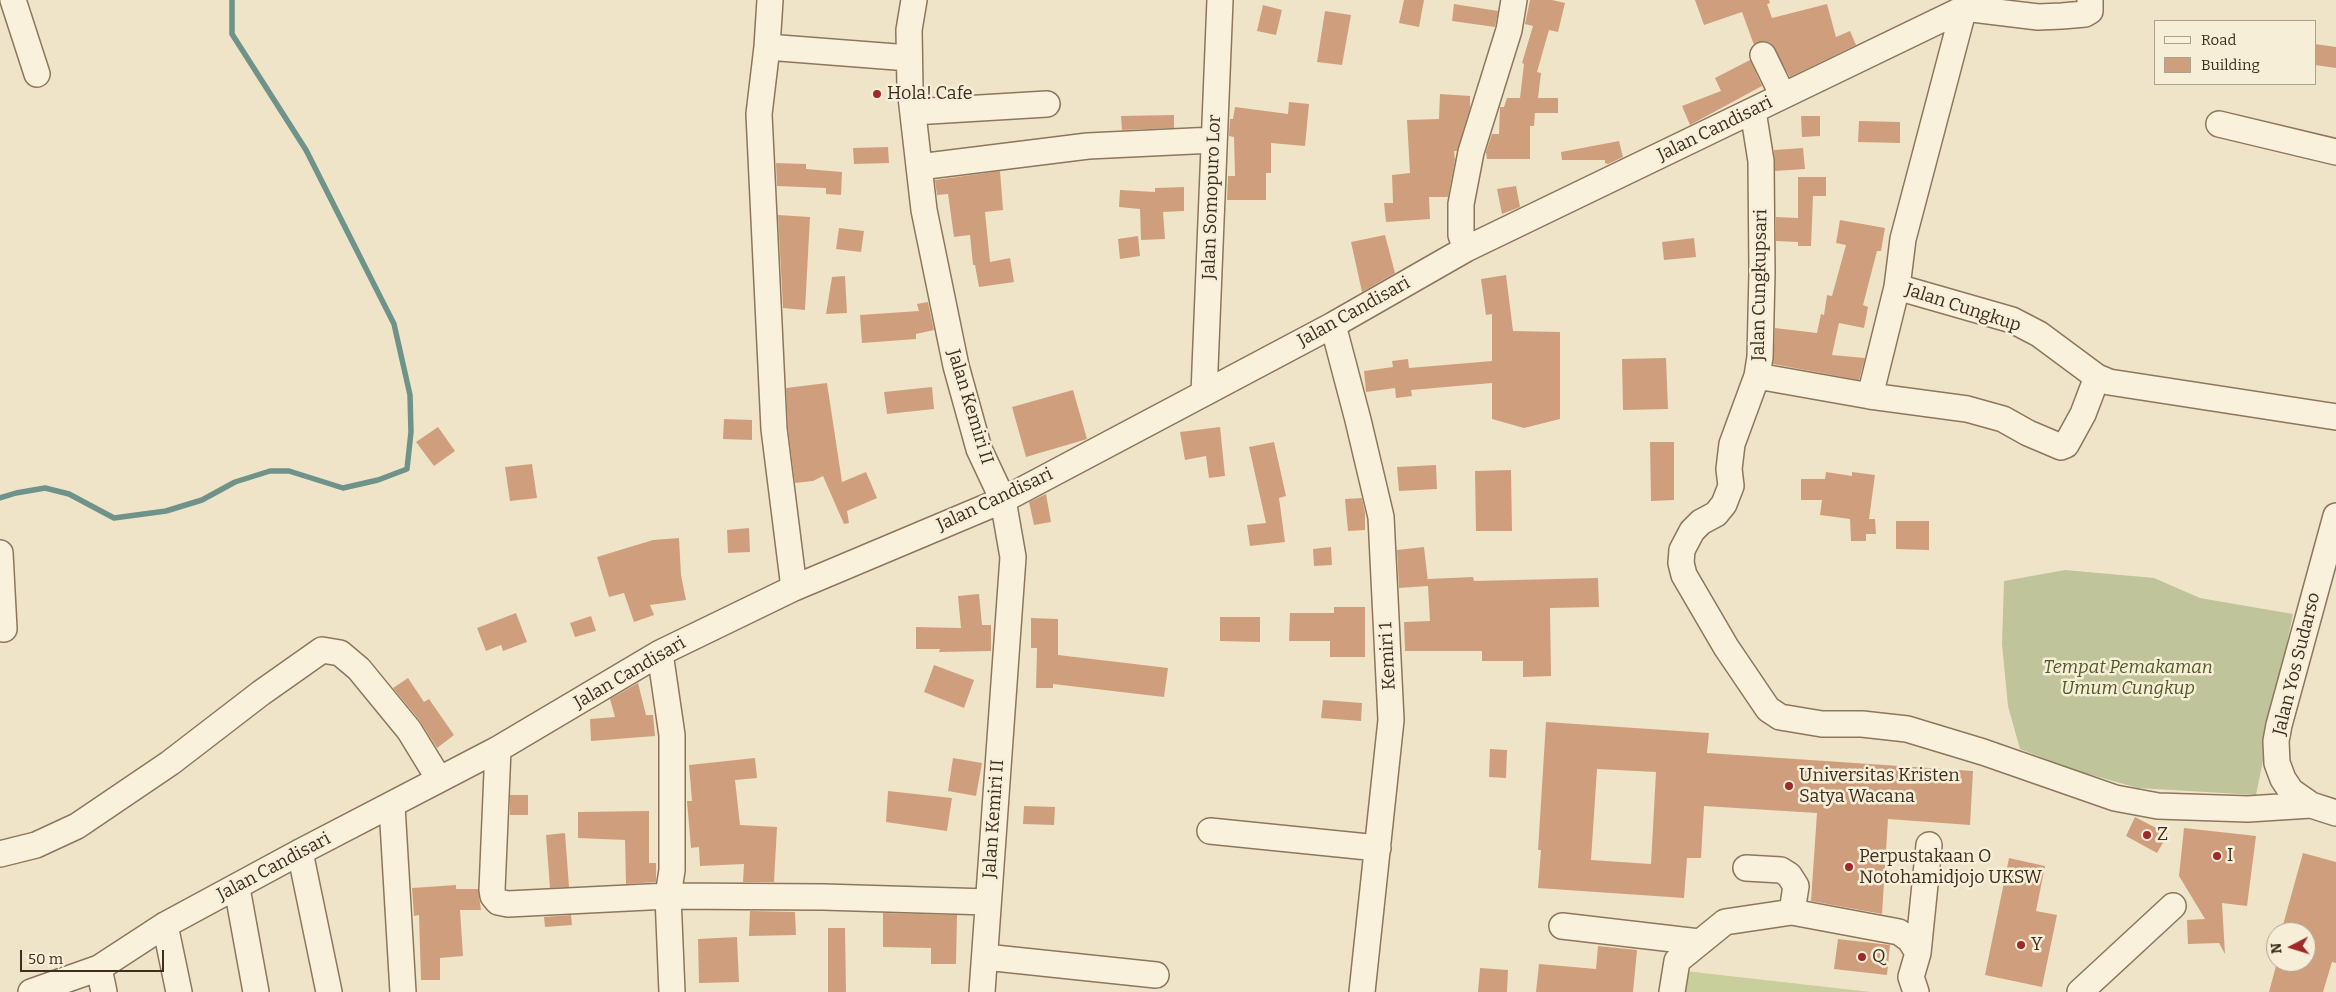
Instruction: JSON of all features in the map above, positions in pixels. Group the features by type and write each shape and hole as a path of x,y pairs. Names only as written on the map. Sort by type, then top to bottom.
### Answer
{"street":[{"path":"13,0 37,74"},
{"path":"770,0 759,124 774,429 794,588"},
{"name":"Jalan Kemiri II","path":"914,0 909,30 909,58 924,210 956,366 979,450 1003,500 1013,557 982,992"},
{"name":"Jalan Somopuro Lor","path":"1204,393 1220,0"},
{"path":"1466,249 1461,235 1461,204 1471,152 1509,30 1514,0"},
{"path":"1964,6 2038,17 2062,16 2090,12 2090,0"},
{"name":"Jalan Candisari","path":"30,992 100,968 166,925 300,852 498,750 660,653 794,588 1003,500 1333,325 1466,249 1753,111 1964,6"},
{"name":"Jalan Cungkup","path":"1964,6 1903,239 1897,287 2012,320 2039,334 2097,377 2109,382 2336,417"},
{"path":"767,47 909,58"},
{"path":"1764,55 1783,96"},
{"path":"913,112 1046,104"},
{"name":"Jalan Cungkupsari","path":"1753,111 1761,160 1762,273 1760,357 1757,376 1987,414 2003,419 2028,433 2062,447 2066,445 2083,414 2097,377"},
{"path":"2219,124 2336,152"},
{"path":"919,167 1088,146 1214,140"},
{"path":"1870,396 1897,287"},
{"name":"Kemiri 1","path":"1333,325 1381,516 1391,720 1362,992"},
{"path":"1757,376 1732,444 1729,469 1731,486 1724,504 1716,514 1701,522 1692,531 1682,550 1681,563 1684,575 1721,639 1768,709 1780,718 1822,724 1862,724 1926,734 2115,798 2158,806 2229,808 2311,805"},
{"name":"Jalan Yos Sudarso","path":"2336,516 2278,725 2276,741 2277,763 2283,779 2291,791 2311,805 2336,813"},
{"path":"0,553 4,629"},
{"path":"0,854 36,844 76,826 170,762 260,693 322,650 340,653 360,669 409,730 439,779"},
{"path":"660,653 672,735 672,870 668,896 672,992"},
{"path":"498,750 492,890 493,896 498,902 508,904 668,896 823,897 988,902"},
{"path":"392,806 402,992"},
{"path":"1210,831 1378,848"},
{"path":"1916,992 1911,977 1918,953 1930,845"},
{"path":"300,852 329,992"},
{"path":"1746,868 1781,870 1790,875 1796,886 1792,912"},
{"path":"237,888 256,992"},
{"path":"2080,992 2172,906"},
{"path":"1672,992 1677,961 1724,922 1792,912 1899,932 1910,940 1918,953"},
{"path":"166,925 179,992"},
{"path":"1562,926 1699,942"},
{"path":"985,957 1156,975"},
{"path":"100,968 104,992"}],"green space":[{"name":"Tempat Pemakaman Umum Cungkup","path":"2065,570 2154,578 2200,598 2293,614 2256,795 2138,788 2074,770 2020,749 2008,706 2002,644 2004,581"},
{"path":"1685,971 1871,992 1683,992"}],"building":[{"path":"1404,0 1424,0 1419,27 1399,23"},
{"path":"1530,0 1552,0 1565,3 1558,32 1549,30 1537,72 1541,73 1538,98 1558,98 1558,113 1535,113 1534,126 1530,126 1530,159 1487,159 1486,152 1492,134 1499,134 1500,107 1504,107 1507,98 1520,98 1524,64 1522,63 1533,26 1525,24"},
{"path":"1695,0 1769,0 1770,3 1767,4 1772,18 1827,4 1836,37 1850,31 1856,45 1790,77 1771,43 1764,41 1754,45 1742,12 1704,25"},
{"path":"1454,4 1498,11 1495,27 1452,21"},
{"path":"1263,5 1282,10 1276,35 1257,31"},
{"path":"1325,11 1351,15 1342,65 1317,62"},
{"path":"2316,44 2336,47 2336,68 2316,65"},
{"path":"1750,60 1762,86 1690,125 1682,106 1721,91 1715,78"},
{"path":"1440,94 1470,96 1470,108 1457,151 1454,151 1455,160 1448,197 1429,197 1430,219 1386,222 1384,203 1393,203 1392,175 1410,173 1407,120 1439,119"},
{"path":"1289,102 1309,104 1305,146 1271,143 1271,173 1266,173 1266,200 1227,200 1228,176 1235,176 1234,137 1229,136 1230,119 1233,119 1235,107 1288,114"},
{"path":"1174,115 1174,128 1122,130 1121,116"},
{"path":"1801,116 1820,116 1820,136 1802,137"},
{"path":"1859,121 1900,122 1900,143 1858,142"},
{"path":"1619,141 1623,157 1608,164 1605,163 1605,160 1562,160 1561,152"},
{"path":"888,147 889,163 854,164 853,148"},
{"path":"1803,148 1805,169 1775,171 1774,150"},
{"path":"776,163 806,164 806,169 842,172 841,195 826,194 826,188 777,186"},
{"path":"1000,171 1003,210 985,212 990,262 1010,258 1014,282 979,287 975,265 973,265 970,235 954,237 948,194 937,195 935,180"},
{"path":"1798,177 1826,177 1826,196 1813,196 1811,246 1798,246 1798,242 1776,241 1776,217 1798,218"},
{"path":"1516,186 1520,207 1502,214 1497,189"},
{"path":"1184,187 1184,211 1163,212 1165,239 1141,240 1140,209 1119,207 1120,190 1155,192 1155,188"},
{"path":"778,215 810,217 805,310 783,308"},
{"path":"1840,220 1885,228 1881,251 1877,251 1863,305 1868,307 1864,328 1839,323 1832,355 1865,358 1859,380 1773,364 1775,328 1817,333 1821,314 1824,315 1827,295 1832,296 1846,245 1836,243"},
{"path":"839,228 864,231 861,252 836,249"},
{"path":"1385,235 1395,273 1362,292 1351,242"},
{"path":"1138,236 1140,256 1120,259 1118,239"},
{"path":"1694,238 1696,257 1664,260 1662,242"},
{"path":"1506,275 1513,331 1560,332 1560,419 1524,428 1492,419 1492,383 1411,390 1412,396 1396,398 1395,388 1366,392 1364,371 1393,367 1392,361 1408,359 1409,368 1492,361 1492,314 1486,315 1481,279"},
{"path":"845,276 847,313 826,314 832,277"},
{"path":"928,302 934,330 916,334 916,339 862,343 860,315 919,311 917,304"},
{"path":"1666,358 1668,409 1623,410 1622,359"},
{"path":"827,383 842,482 866,472 877,498 847,511 849,523 844,524 823,476 813,481 795,483 788,428 786,388"},
{"path":"932,387 934,409 887,414 884,392"},
{"path":"1073,390 1087,439 1026,457 1012,407"},
{"path":"724,419 752,420 752,440 723,439"},
{"path":"438,427 455,451 434,466 416,442"},
{"path":"1220,427 1225,476 1209,478 1206,456 1185,460 1180,432"},
{"path":"1274,442 1286,496 1279,498 1285,542 1250,546 1247,525 1266,523 1249,447"},
{"path":"1650,442 1674,442 1674,500 1651,501"},
{"path":"532,464 537,498 510,501 505,467"},
{"path":"1436,465 1437,489 1399,491 1397,467"},
{"path":"1511,470 1512,531 1476,531 1475,471"},
{"path":"1826,472 1852,476 1852,472 1875,475 1869,519 1875,519 1876,534 1866,534 1866,541 1851,541 1850,519 1820,515 1822,500 1801,500 1801,479 1825,479"},
{"path":"1046,494 1051,522 1034,525 1029,502"},
{"path":"1362,498 1365,513 1365,530 1348,531 1345,499"},
{"path":"1896,521 1929,521 1929,550 1896,549"},
{"path":"749,528 750,552 728,553 727,530"},
{"path":"679,538 681,575 686,600 650,605 654,615 634,622 624,593 609,597 597,557 653,540"},
{"path":"1331,547 1332,565 1314,566 1313,549"},
{"path":"1424,547 1428,582 1428,579 1473,577 1474,581 1598,578 1599,607 1550,608 1551,676 1523,677 1523,661 1482,661 1482,651 1405,651 1404,622 1430,621 1428,586 1399,588 1397,550"},
{"path":"979,594 982,625 991,625 991,651 939,652 940,649 916,649 916,627 961,628 958,596"},
{"path":"1334,607 1365,607 1365,657 1330,657 1330,641 1289,641 1290,613 1334,613"},
{"path":"516,613 527,642 503,651 501,645 486,651 477,628"},
{"path":"591,616 596,631 575,637 570,623"},
{"path":"1220,617 1260,617 1260,642 1220,641"},
{"path":"1031,618 1058,619 1058,655 1168,668 1164,697 1053,684 1053,688 1036,688 1037,648 1031,648"},
{"path":"934,665 974,680 964,708 924,692"},
{"path":"408,678 424,702 429,699 454,735 437,748 420,721 393,688"},
{"path":"638,683 646,715 653,715 655,736 591,741 590,719 615,717 610,699"},
{"path":"1323,700 1362,703 1361,721 1321,718"},
{"path":"1546,722 1709,733 1707,753 1973,771 1970,825 1888,819 1882,914 1811,901 1817,813 1704,806 1701,858 1687,858 1684,898 1538,888 1541,850 1538,850","holes":["1597,769 1656,772 1651,864 1591,860"]},
{"path":"1490,749 1507,750 1506,778 1489,777"},
{"path":"755,758 757,778 735,780 740,825 777,827 774,882 743,882 744,864 700,866 699,847 691,848 687,801 692,801 689,765"},
{"path":"953,758 982,763 976,796 948,791"},
{"path":"888,791 952,798 947,831 886,822"},
{"path":"510,795 528,795 528,815 510,815"},
{"path":"1024,806 1055,807 1054,825 1023,824"},
{"path":"649,811 649,863 656,863 656,882 626,884 625,840 578,838 578,812"},
{"name":"Z","path":"2135,817 2168,834 2157,853 2126,836"},
{"name":"I","path":"2184,828 2256,836 2247,906 2222,903 2225,954 2219,943 2188,944 2187,920 2205,919 2179,876"},
{"path":"565,833 569,887 550,888 546,835"},
{"path":"2303,853 2336,862 2336,963 2332,962 2323,992 2269,992 2274,972 2316,972 2316,922 2284,922"},
{"name":"Y","path":"2009,858 2045,866 2036,911 2057,915 2042,987 1985,975"},
{"path":"456,885 456,889 478,889 481,910 460,910 463,956 440,958 440,980 421,980 419,915 414,916 412,888"},
{"path":"750,911 795,912 796,935 749,936"},
{"path":"883,913 957,915 956,964 931,964 931,948 883,947"},
{"path":"571,915 572,925 545,927 544,917"},
{"path":"828,928 845,928 846,992 828,992"},
{"path":"737,937 739,982 699,983 698,939"},
{"name":"Q","path":"1838,939 1890,945 1887,975 1834,969"},
{"path":"1598,946 1637,950 1633,992 1536,992 1539,964 1596,969"},
{"path":"1480,968 1508,970 1507,992 1478,992"}],"waterway":[{"path":"0,498 45,488 69,494 114,518 166,511 202,500 235,482 270,471 289,471 343,488 378,480 407,469 411,432 410,395 394,324 306,150 232,34 232,0"}],"place":[{"name":"Hola! Cafe","path":"877,94"},
{"name":"Universitas Kristen Satya Wacana","path":"1789,786"},
{"name":"Z","path":"2147,835"},
{"name":"I","path":"2217,856"},
{"name":"Perpustakaan O Notohamidjojo UKSW","path":"1849,867"},
{"name":"Y","path":"2021,945"},
{"name":"Q","path":"1862,957"}]}
